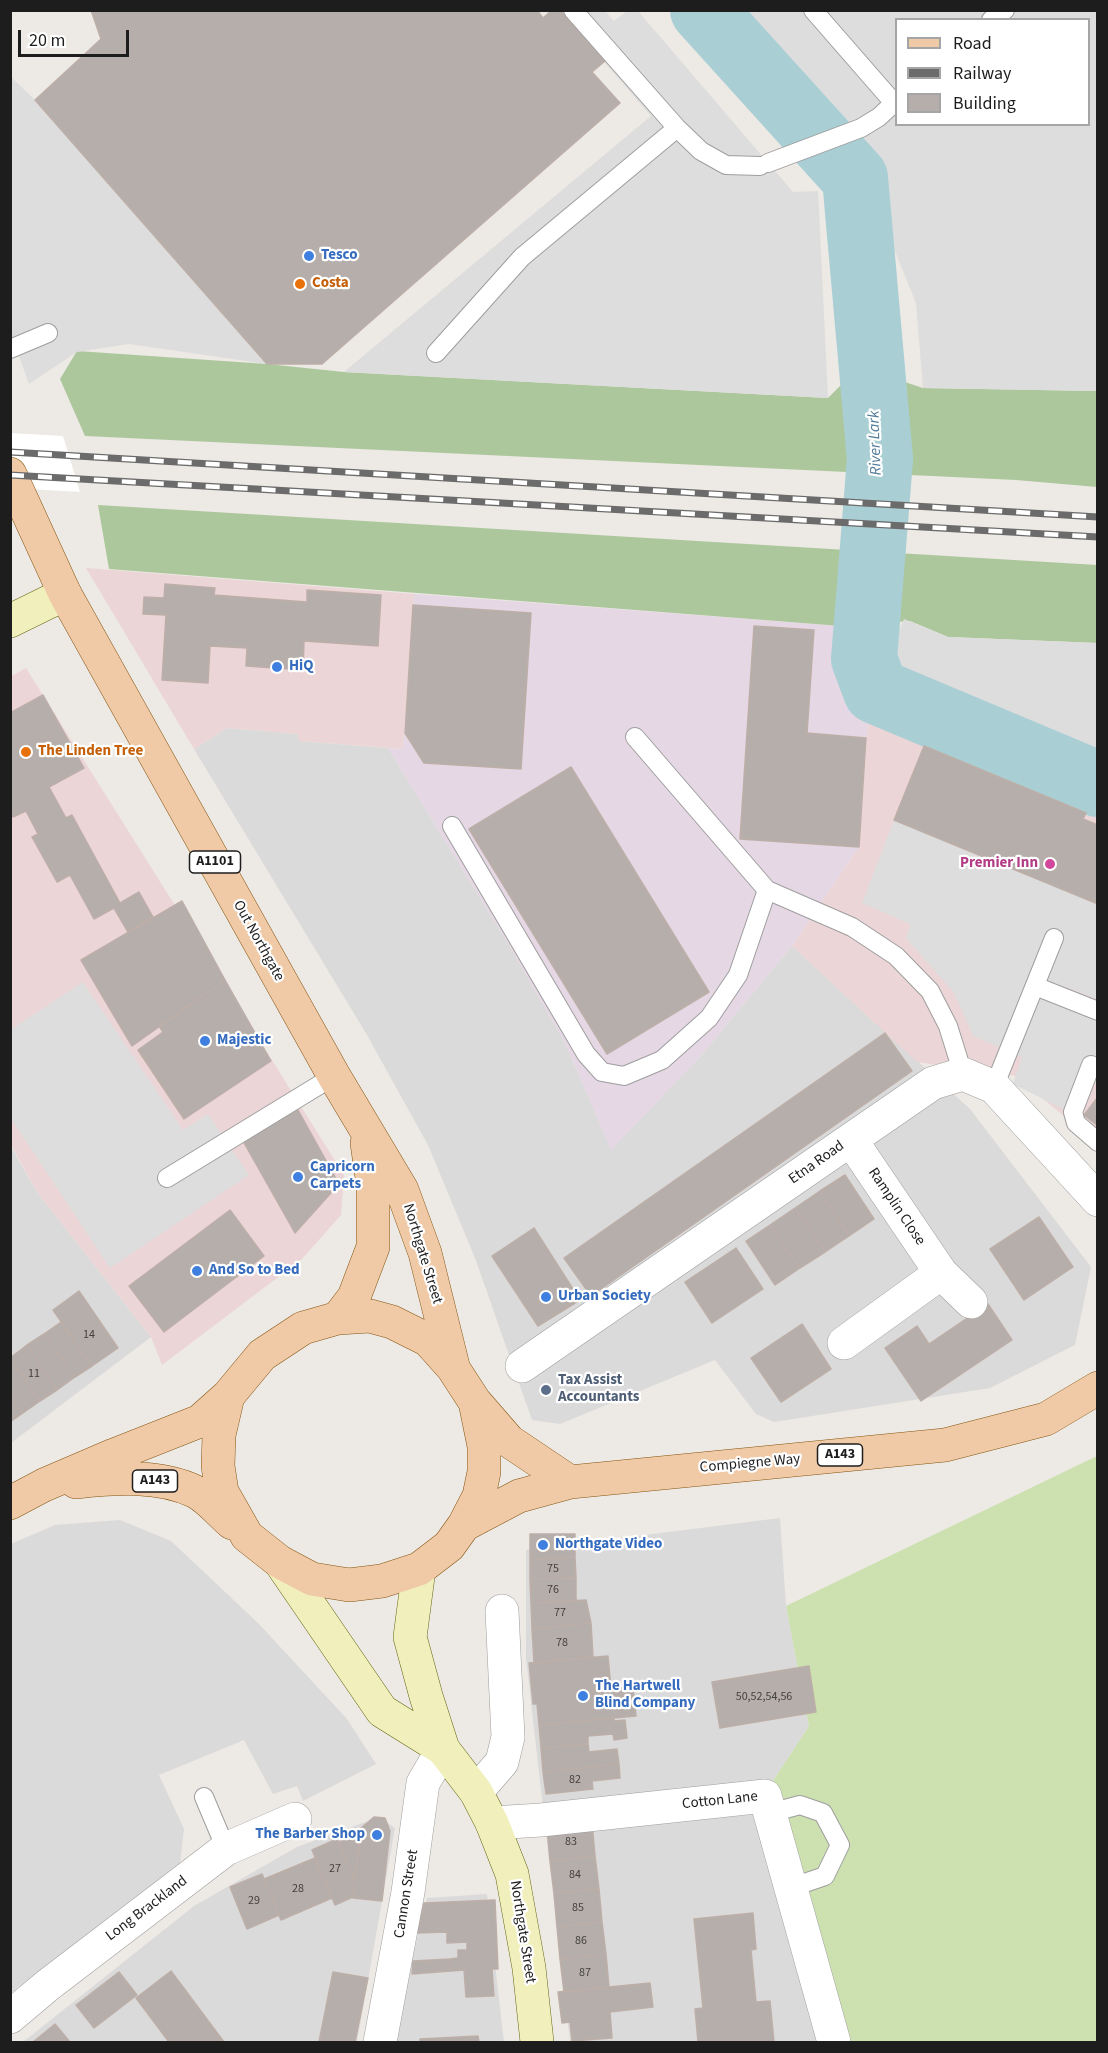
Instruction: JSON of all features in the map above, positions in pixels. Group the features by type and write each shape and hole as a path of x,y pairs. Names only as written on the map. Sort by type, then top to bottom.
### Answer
{"main road":[{"name":"A1101","path":"10,474 65,594"},
{"name":"Out Northgate","path":"65,594 365,1131"},
{"name":"A1101","path":"338,1318 354,1297 373,1247 373,1185 365,1131"},
{"name":"Northgate Street","path":"365,1131 402,1190 425,1253 453,1368"},
{"path":"475,1402 484,1446 484,1472 479,1496 464,1525 449,1546 419,1569 382,1581 349,1585 312,1579 279,1562 247,1536 222,1492 218,1466 219,1435 228,1396 262,1355 303,1328 338,1318 370,1316 392,1322 428,1341 453,1368 475,1402 509,1441 570,1482"},
{"name":"Compiegne Way","path":"464,1525 519,1496 570,1482 945,1445 1046,1419 1098,1388"},
{"name":"A143","path":"10,1503 44,1485 200,1420 228,1396"},
{"name":"A143","path":"44,1485 121,1477 172,1483 198,1493 247,1536"}],"street":[{"path":"10,621 65,594"},
{"path":"963,1074 994,1087 1098,1200"},
{"name":"Etna Road","path":"522,1366 933,1083 963,1074"},
{"name":"Ramplin Close","path":"851,1140 941,1273 971,1302"},
{"path":"844,1343 941,1273"},
{"name":"Northgate Street","path":"279,1562 382,1711 443,1749"},
{"name":"Northgate Street","path":"419,1569 410,1637 443,1749 476,1792 492,1823 512,1874 529,1968 537,2043"},
{"path":"476,1792 502,1762 508,1737 502,1611"},
{"name":"Cannon Street","path":"380,2043 408,1892 423,1783 443,1749"},
{"name":"Cotton Lane","path":"492,1823 541,1820 765,1796 834,2043"},
{"name":"Long Brackland","path":"10,2017 48,1985 226,1849 295,1819"}],"lane":[{"path":"573,10 678,128 701,151 726,165 764,165 861,128 879,117 895,103"},
{"path":"813,10 895,101"},
{"path":"436,353 522,257 678,128"},
{"path":"10,348 48,333"},
{"path":"635,737 767,890 852,927 896,956 930,991 948,1026 963,1074"},
{"path":"452,826 586,1054 602,1072 624,1076 662,1060 709,1018 738,975 767,890"},
{"path":"994,1087 1054,938"},
{"path":"1035,986 1098,1011"},
{"path":"1091,1065 1073,1112 1076,1123 1098,1142"},
{"path":"167,1178 334,1076"},
{"path":"204,1797 226,1849"},
{"path":"770,1813 800,1805 823,1813 840,1845 825,1876 790,1888"}],"shaded area":[{"path":"560,11 605,11 614,21 627,11 638,11 793,192 818,191 828,398 344,372 651,116"},
{"path":"744,11 1097,11 1097,391 923,388 916,303 854,150"},
{"path":"11,77 35,100 267,364 129,344 77,352 29,384 11,334"},
{"name":"HiQ","path":"86,568 415,594 403,749 299,741 298,734 227,728 194,749"},
{"path":"415,594 842,626 840,663 854,693 869,706 859,847 792,946 699,1058 611,1150 565,1043 509,945 388,748 403,749"},
{"path":"904,619 948,637 1097,643 1097,756 886,659"},
{"path":"26,668 344,1175 341,1215 302,1259 162,1365 151,1337 37,1192 11,1145 10,677"},
{"path":"869,706 1097,800 1097,1143 1015,1076 917,1062 792,946 859,847"},
{"path":"227,728 299,734 299,741 388,748 509,945 565,1043 611,1149 699,1058 792,946 970,1109 1091,1267 1075,1345 990,1388 774,1422 756,1414 715,1360 560,1424 532,1420 475,1258 428,1145 367,1035 194,749"},
{"path":"894,820 1097,904 1097,999 1060,985 1052,1002 1097,1021 1097,1084 1078,1077 1065,1110 1013,1084 1022,1057 973,1036 954,993 906,938 910,924 862,903"},
{"path":"83,982 183,1130 208,1114 249,1175 110,1268 11,1119 10,1030"},
{"path":"10,1145 37,1192 151,1337 11,1443"},
{"path":"780,1518 786,1606 809,1726 769,1787 543,1807 526,1659 526,1550"},
{"path":"120,1520 171,1541 258,1623 347,1719 376,1764 303,1801 297,1786 273,1794 244,1740 159,1775 184,1829 180,1863 11,1993 11,1544 55,1525"},
{"path":"760,1814 824,2042 570,2042 546,1833"},
{"path":"379,1817 395,1828 357,2042 23,2042 194,1906 297,1847"},
{"path":"487,1894 504,2042 392,2042 427,1898"}],"green space":[{"path":"77,351 267,364 344,372 828,398 859,367 923,388 1097,391 1097,487 1016,480 85,436 60,379"},
{"path":"98,505 1097,565 1097,643 948,637 910,621 841,626 109,569"},
{"path":"1097,1456 1097,2042 844,2042 769,1787 809,1726 786,1606"}],"pier":[{"path":"10,433 63,436 80,492 11,488"}],"building":[{"name":"Tesco","path":"91,10 537,10 543,18 552,10 560,10 605,61 592,72 620,103 322,364 267,364 35,100 101,39"},
{"path":"165,584 215,588 214,595 307,602 307,590 381,595 378,646 304,641 303,670 246,666 247,648 210,646 208,683 162,680 166,615 143,614 144,597 164,598"},
{"path":"413,605 531,613 521,769 424,763 405,733"},
{"path":"754,626 814,630 807,733 866,738 859,847 740,839"},
{"path":"43,695 84,768 49,787 66,818 72,815 120,903 139,892 153,917 128,932 114,908 94,919 70,875 57,882 32,837 38,834 26,811 13,817 10,812 10,713"},
{"name":"Premier Inn","path":"924,746 1086,813 1083,819 1098,825 1098,904 894,820"},
{"path":"571,767 709,992 607,1054 469,829"},
{"path":"182,901 225,980 132,1046 81,960"},
{"name":"Majestic","path":"225,980 271,1061 184,1119 138,1050 163,1032 159,1026"},
{"path":"885,1033 912,1071 591,1296 564,1258"},
{"path":"1098,1097 1098,1126 1084,1115"},
{"path":"298,1110 339,1184 295,1233 243,1141"},
{"path":"845,1175 874,1219 849,1236 820,1191"},
{"path":"820,1191 849,1236 825,1252 795,1208"},
{"path":"795,1208 825,1252 800,1268 770,1225"},
{"name":"And So to Bed","path":"230,1210 264,1256 164,1332 129,1286"},
{"path":"1039,1217 1073,1267 1024,1300 990,1249"},
{"path":"770,1225 800,1268 775,1285 746,1241"},
{"path":"534,1228 580,1300 538,1326 492,1256"},
{"path":"736,1248 763,1289 712,1323 685,1282"},
{"path":"79,1291 118,1348 92,1366 53,1310"},
{"path":"988,1304 1012,1340 921,1401 885,1348 917,1326 929,1344"},
{"path":"61,1322 92,1366 75,1377 44,1334"},
{"path":"802,1324 831,1369 781,1402 751,1358"},
{"path":"44,1334 75,1377 57,1390 27,1345"},
{"path":"27,1345 57,1390 40,1401 10,1358"},
{"path":"10,1358 40,1401 23,1413 10,1395"},
{"path":"10,1395 23,1413 10,1422"},
{"path":"530,1534 575,1534 575,1557 530,1560"},
{"path":"575,1557 576,1578 530,1579 530,1560"},
{"path":"576,1578 576,1601 531,1603 530,1579"},
{"path":"586,1600 591,1623 532,1629 531,1603"},
{"path":"591,1623 593,1657 534,1663 532,1629"},
{"name":"The Hartwell Blind Company","path":"608,1656 611,1689 633,1687 636,1716 539,1725 537,1704 533,1704 529,1663"},
{"path":"809,1666 816,1712 720,1728 712,1682"},
{"path":"614,1718 614,1721 625,1720 627,1738 614,1740 613,1734 588,1736 588,1744 541,1748 539,1725"},
{"path":"588,1744 589,1752 617,1749 619,1764 543,1772 541,1748"},
{"path":"619,1764 620,1778 592,1781 593,1789 546,1794 543,1772"},
{"path":"374,1817 385,1818 390,1831 382,1901 353,1898 361,1828"},
{"path":"592,1823 595,1856 550,1861 547,1828"},
{"path":"360,1833 355,1881 338,1842"},
{"path":"337,1839 355,1881 353,1897 335,1905 312,1850"},
{"path":"595,1856 599,1889 554,1893 550,1861"},
{"path":"315,1858 332,1898 281,1920 264,1879"},
{"path":"262,1874 279,1915 247,1929 230,1887"},
{"path":"599,1889 602,1922 557,1927 554,1893"},
{"path":"495,1900 498,1969 492,1969 494,1996 466,1997 464,1970 451,1971 450,1959 458,1958 458,1950 467,1950 467,1942 447,1943 447,1932 417,1933 424,1903"},
{"path":"753,1913 756,1949 751,1950 756,2002 770,2001 774,2042 698,2042 695,2009 703,2008 694,1919"},
{"path":"602,1922 606,1954 560,1959 557,1927"},
{"path":"606,1954 609,1987 564,1992 560,1959"},
{"path":"450,1959 451,1971 412,1974 413,1961"},
{"path":"171,1971 224,2042 169,2042 136,1998"},
{"path":"119,1972 137,1995 94,2028 76,2005"},
{"path":"333,1972 368,1978 355,2042 319,2042"},
{"path":"650,1983 653,2007 610,2012 612,2038 572,2041 570,2022 562,2023 558,1992"},
{"path":"55,2024 70,2042 33,2042"},
{"path":"478,2036 479,2042 420,2042 420,2039"}],"waterway":[{"name":"River Lark","path":"703,10 855,178 880,459 864,659 876,691 1098,784"}],"railway":[{"path":"10,452 1098,517"},
{"path":"10,475 1098,537"}],"place":[{"name":"Tesco","path":"309,256"},
{"name":"Costa","path":"300,284"},
{"name":"HiQ","path":"277,667"},
{"name":"The Linden Tree","path":"26,752"},
{"name":"Premier Inn","path":"1050,864"},
{"name":"Majestic","path":"205,1041"},
{"name":"Capricorn Carpets","path":"298,1177"},
{"name":"And So to Bed","path":"197,1271"},
{"name":"Urban Society","path":"546,1297"},
{"name":"Tax Assist Accountants","path":"546,1390"},
{"name":"Northgate Video","path":"543,1545"},
{"name":"The Hartwell Blind Company","path":"583,1696"},
{"name":"The Barber Shop","path":"377,1835"}]}
